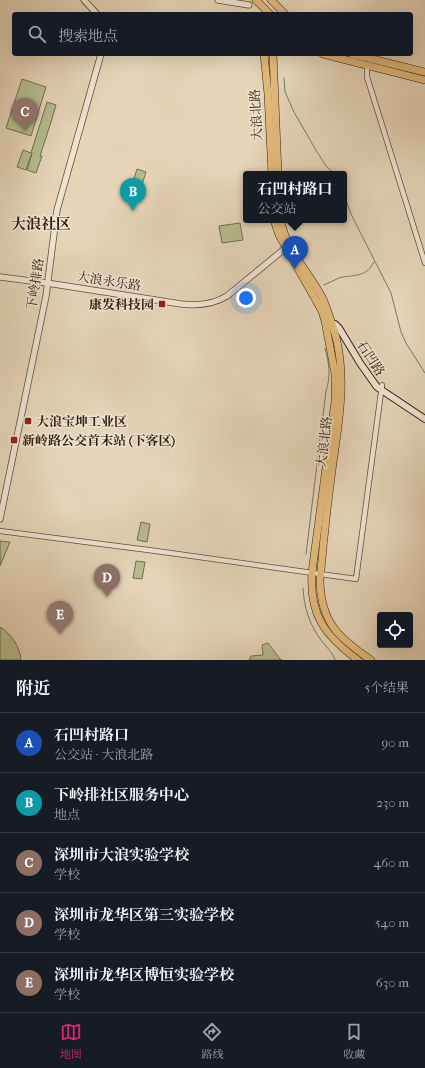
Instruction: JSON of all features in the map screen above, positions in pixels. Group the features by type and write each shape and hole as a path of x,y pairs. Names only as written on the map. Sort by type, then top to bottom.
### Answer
{"main road":[{"path":"270,0 270,12"},
{"path":"270,0 283,12"},
{"path":"259,2 268,12"},
{"path":"259,2 261,12"},
{"name":"大浪北路","path":"273,56 278,171"},
{"path":"330,56 425,80"},
{"path":"360,56 425,72"},
{"name":"大浪北路","path":"264,57 268,94 272,171"},
{"name":"大浪北路","path":"275,223 279,235 321,296 332,325 340,360 342,394 320,574 320,594 323,608 329,621 340,636 371,660"},
{"name":"大浪北路","path":"281,223 288,246 324,316 335,374 335,401 312,572 312,599 316,614 324,630 336,643 358,660"},
{"name":"石凹路","path":"332,325 337,326 342,332 369,377 377,387 382,388 425,414"},
{"name":"石凹路","path":"382,388 425,419"}],"street":[{"path":"84,0 95,12"},
{"path":"218,0 250,5"},
{"name":"下岭排路","path":"0,519 47,283 57,210 100,56"},
{"path":"367,66 367,78 425,262"},
{"name":"大浪永乐路","path":"0,278 47,283 181,304 191,305 209,303 227,296 288,246"},
{"path":"0,531 356,579 382,388"}],"green space":[{"path":"22,79 46,87 31,136 6,128"},
{"path":"47,102 56,105 36,173 27,170 32,153 26,170 17,167 23,150 31,153"},
{"path":"137,169 146,172 140,191 131,188"},
{"path":"240,223 243,240 222,243 219,226"},
{"path":"141,522 150,524 147,542 137,540"},
{"path":"0,541 10,542 0,566"},
{"path":"136,561 145,562 142,579 133,578"},
{"path":"0,627 8,633 14,641 19,650 21,660 0,660"},
{"path":"268,643 282,660 249,660 251,656 263,655 262,645"}],"waterway":[{"path":"284,78 285,92 294,112 317,152 326,166 332,171"},
{"path":"347,203 391,293 401,332 406,343 425,373"},
{"path":"324,285 339,278 363,273 367,271 374,262"},
{"path":"306,554 326,391 329,380 325,348"},
{"path":"303,588 306,609 310,622 335,660"}],"place":[{"name":"深圳市大浪实验学校","path":"25,131"},
{"name":"下岭排社区服务中心","path":"133,211"},
{"name":"石凹村路口","path":"295,269"},
{"name":"康发科技园","path":"162,304"},
{"name":"大浪宝坤工业区","path":"28,421"},
{"name":"新岭路公交首末站 (下客区)","path":"14,440"},
{"name":"深圳市龙华区第三实验学校","path":"107,597"},
{"name":"深圳市龙华区博恒实验学校","path":"60,634"}],"district":[{"name":"大浪社区","path":"41,224"}]}
